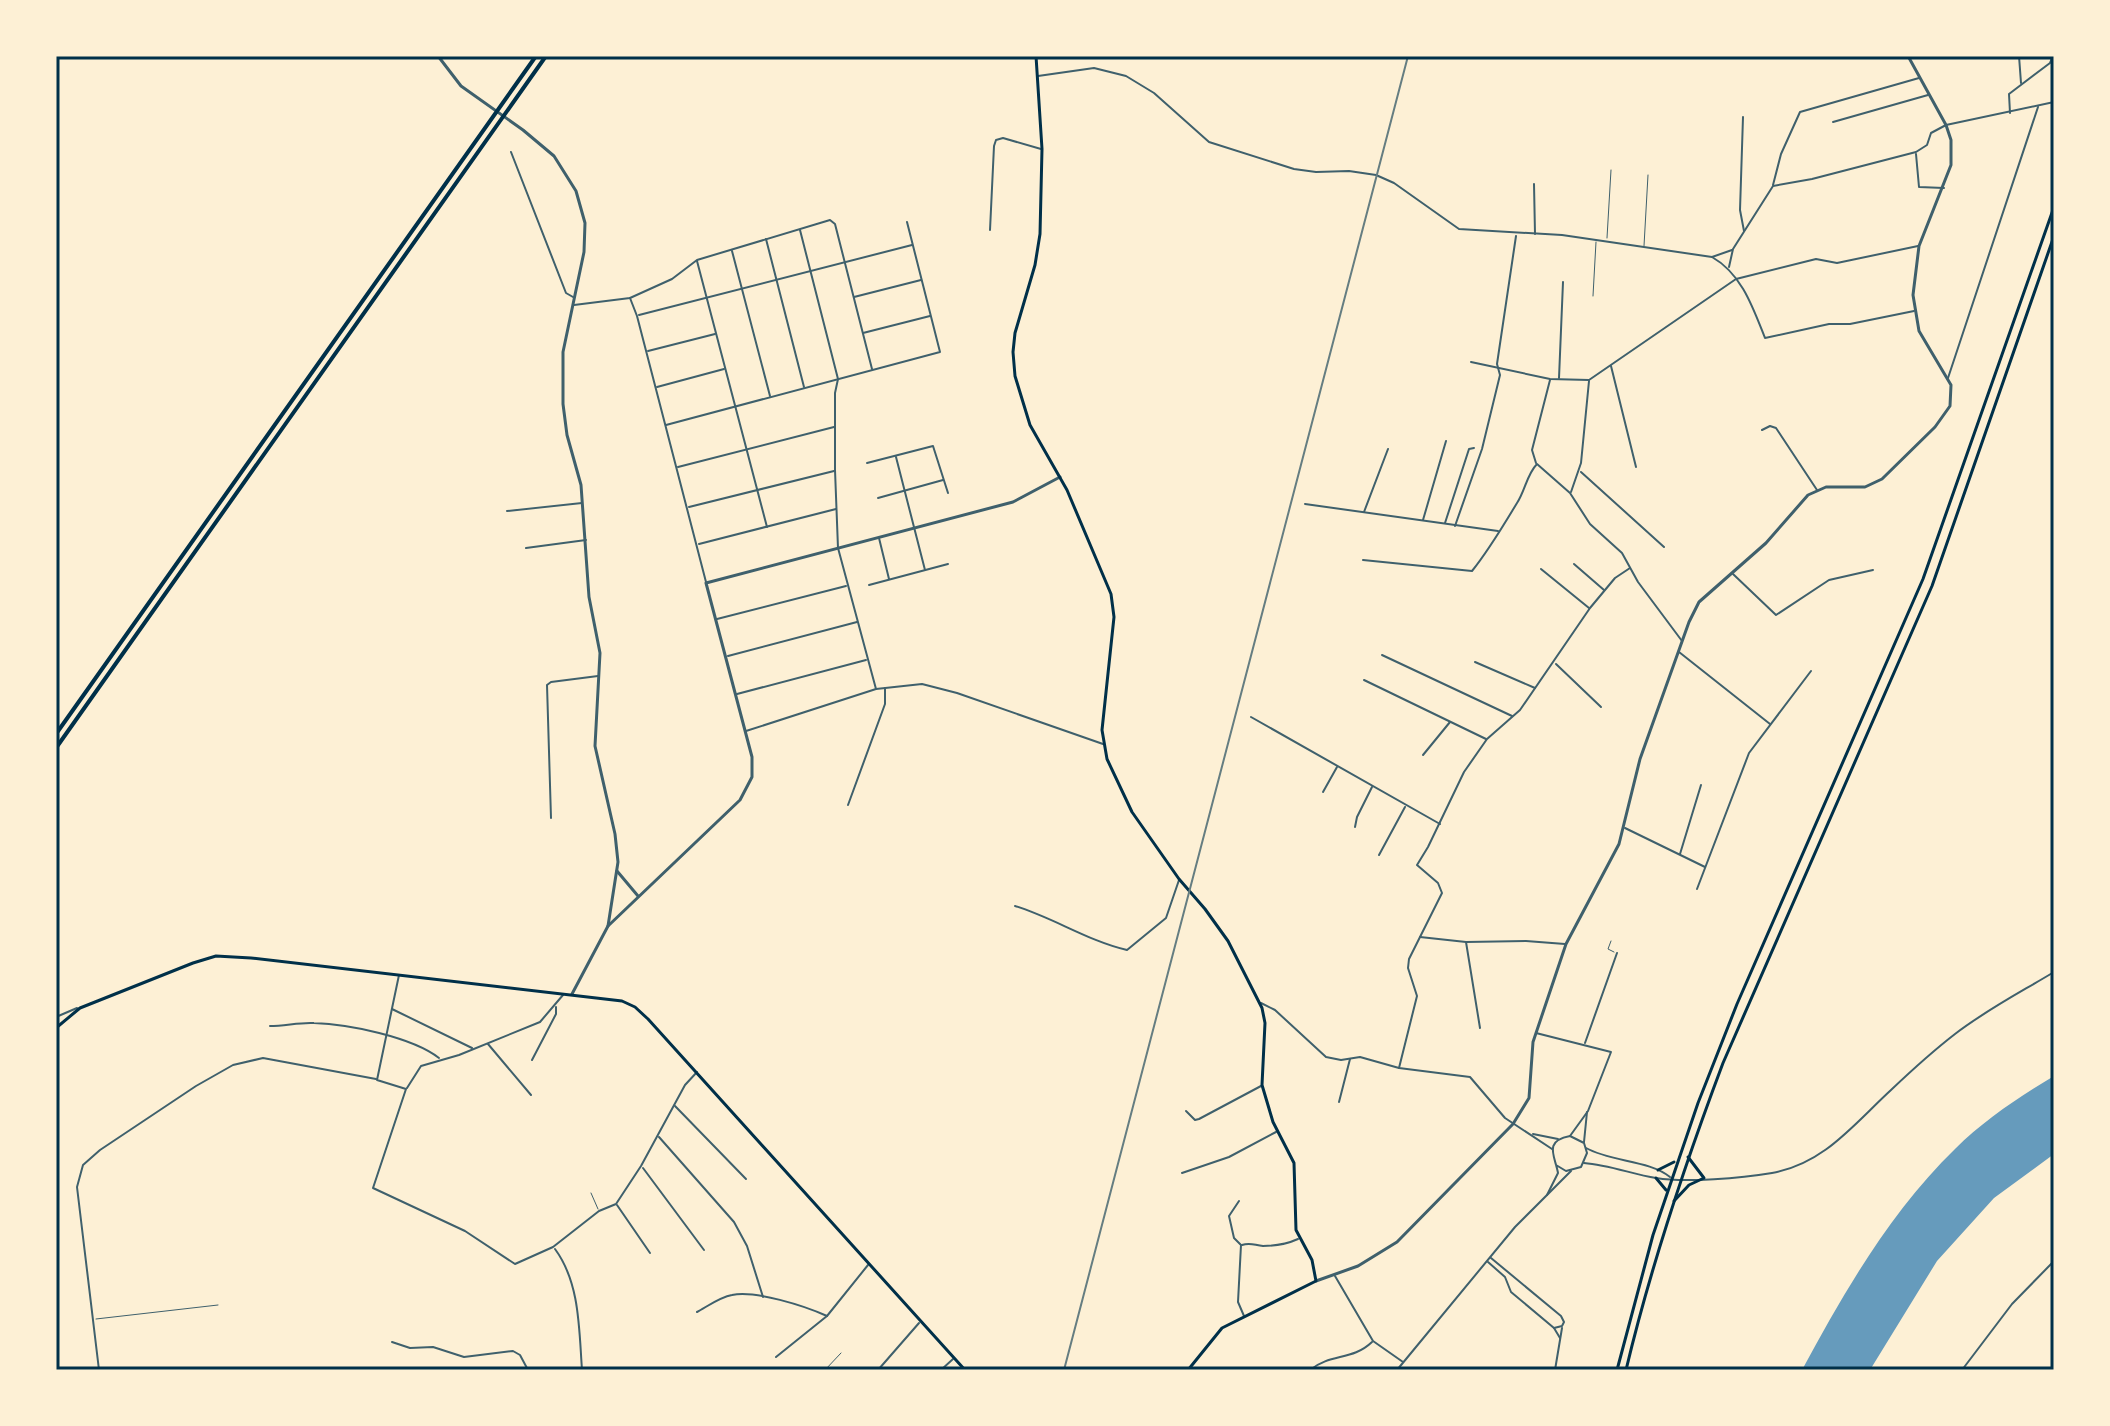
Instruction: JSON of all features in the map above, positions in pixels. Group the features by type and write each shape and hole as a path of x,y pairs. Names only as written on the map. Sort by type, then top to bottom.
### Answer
{"highway":[{"path":"56,734 536,56"},
{"path":"56,748 546,56"}],"main road":[{"path":"1036,56 1042,149 1039,244 1017,323 1013,361 1027,418 1060,477 1113,600 1103,744 1132,812 1228,941 1260,1002 1265,1023 1262,1085 1277,1131 1294,1165 1294,1215 1298,1239 1312,1260 1316,1281 1222,1328 1188,1370"},
{"path":"1617,1370 1677,1159 1734,1013 1923,579 2054,207"},
{"path":"1626,1370 1672,1204 1723,1063 1932,586 2054,236"},
{"path":"56,1028 80,1008 216,956 618,1000 635,1007 697,1072 965,1370"},
{"path":"1672,1204 1689,1185 1704,1178 1688,1157"},
{"path":"1658,1170 1677,1159"},
{"path":"1656,1178 1666,1193"}],"street":[{"path":"438,56 452,77 523,130 561,164 580,202 585,240 563,352 563,404 583,503 589,597 600,653 595,746 617,848 617,871 608,926"},
{"path":"1316,1281 1358,1266 1409,1233 1513,1124 1529,1098 1535,1032 1566,944 1611,859 1624,827 1640,759 1678,651 1699,602 1766,543 1801,501 1817,490 1832,486 1865,487 1882,479 1946,414 1952,398 1947,379 1924,342 1914,311 1914,280 1919,246 1944,188 1951,156 1946,125 1908,56"},
{"path":"2019,56 2021,83"},
{"path":"2010,113 2007,97 2050,63 2053,56"},
{"path":"1037,76 1094,68 1117,74 1140,83 1204,138 1218,145 1294,169 1376,175 1394,183 1459,229 1596,239 1712,257 1729,268 1750,299 1765,338 1914,311"},
{"path":"1729,268 1733,249 1773,186 1781,154 1800,112 1919,78"},
{"path":"1833,122 1929,95"},
{"path":"1773,186 1916,152 1927,145 1931,133 1946,125 2054,102"},
{"path":"1947,379 2039,106"},
{"path":"1743,117 1740,210 1744,232"},
{"path":"990,230 996,140 1003,138 1042,149"},
{"path":"511,152 568,296 574,298"},
{"path":"1916,152 1919,187 1944,188"},
{"path":"1534,184 1535,234"},
{"path":"573,305 630,298 672,279 697,260 830,220 833,221 872,369"},
{"path":"666,425 940,352 907,222"},
{"path":"800,230 838,379 835,390 838,548 876,689"},
{"path":"1455,526 1482,449 1500,375 1498,369 1516,234"},
{"path":"766,239 804,388"},
{"path":"637,316 913,244"},
{"path":"1471,362 1550,379 1589,380 1736,279 1816,259 1837,263 1919,246"},
{"path":"1712,257 1733,249"},
{"path":"732,250 770,397"},
{"path":"697,260 767,527"},
{"path":"854,297 922,280"},
{"path":"1558,379 1563,282"},
{"path":"572,994 608,926 744,795 753,772 666,425 630,298"},
{"path":"863,333 931,316"},
{"path":"646,352 716,334"},
{"path":"1611,365 1636,467"},
{"path":"656,387 725,369"},
{"path":"1550,379 1532,450 1537,464 1570,493 1585,517 1622,553 1682,641"},
{"path":"1570,493 1580,471 1589,380"},
{"path":"676,468 835,426"},
{"path":"1762,430 1770,426 1776,428 1817,490"},
{"path":"1422,521 1446,441"},
{"path":"867,463 933,446 948,493"},
{"path":"1444,524 1469,449 1474,448"},
{"path":"1364,513 1388,449"},
{"path":"895,456 925,570"},
{"path":"1363,560 1472,571 1519,500 1537,464"},
{"path":"687,508 835,470"},
{"path":"1580,471 1664,547"},
{"path":"706,583 1013,502 1060,477"},
{"path":"878,498 944,480"},
{"path":"507,511 583,503"},
{"path":"1305,504 1498,531"},
{"path":"696,544 837,509"},
{"path":"879,538 890,580"},
{"path":"526,548 586,540"},
{"path":"869,585 948,564"},
{"path":"1574,564 1605,590"},
{"path":"1399,1068 1417,996 1408,963 1442,896 1440,886 1417,865 1440,824 1460,777 1487,739 1514,717 1555,663 1590,608 1615,578 1630,568"},
{"path":"1541,569 1590,608"},
{"path":"1733,573 1776,615 1829,580 1873,570"},
{"path":"716,620 848,585"},
{"path":"725,657 858,621"},
{"path":"1678,651 1770,724"},
{"path":"1382,655 1514,717"},
{"path":"735,694 867,660"},
{"path":"1475,662 1536,688"},
{"path":"1555,663 1601,707"},
{"path":"1697,889 1749,753 1811,671"},
{"path":"551,818 547,685 599,676"},
{"path":"1364,680 1487,739"},
{"path":"745,731 876,689 931,684 1103,744"},
{"path":"848,805 885,704 885,687"},
{"path":"1251,717 1440,824"},
{"path":"1423,755 1450,722"},
{"path":"1323,792 1338,766"},
{"path":"1679,855 1701,785"},
{"path":"1355,827 1373,786"},
{"path":"1379,855 1406,805"},
{"path":"1624,827 1705,867"},
{"path":"617,871 638,896"},
{"path":"1015,906 1099,943 1127,950 1166,918 1179,879"},
{"path":"1419,937 1466,942 1566,944"},
{"path":"1466,942 1480,1028"},
{"path":"1585,1044 1617,953"},
{"path":"1397,1370 1489,1259 1571,1171 1584,1163 1656,1178 1681,1179 1774,1173 1803,1163 1830,1148 1955,1033 2054,972"},
{"path":"377,1080 399,974"},
{"path":"564,994 540,1022 421,1066 406,1089 373,1188 465,1231 515,1264 553,1247 599,1211 616,1204 641,1166 685,1085 697,1072"},
{"path":"1260,1002 1275,1010 1333,1060 1360,1057 1399,1068 1470,1077 1513,1124 1552,1149 1556,1180 1546,1197"},
{"path":"532,1060 556,1014 556,1006"},
{"path":"56,1017 80,1008"},
{"path":"392,1009 473,1049"},
{"path":"270,1026 313,1023 387,1035 422,1047 440,1059"},
{"path":"1535,1032 1611,1052 1588,1111 1584,1163"},
{"path":"487,1043 531,1095"},
{"path":"99,1370 77,1187 80,1170 89,1158 196,1086 245,1061 263,1058 292,1062 406,1089"},
{"path":"1339,1102 1350,1058"},
{"path":"1186,1111 1195,1120 1210,1116 1262,1085"},
{"path":"675,1105 746,1179"},
{"path":"1533,1134 1559,1139 1570,1136 1588,1111"},
{"path":"1182,1173 1229,1157 1277,1131"},
{"path":"658,1136 734,1222 747,1246 763,1297"},
{"path":"1570,1136 1584,1143"},
{"path":"1552,1149 1559,1139"},
{"path":"1586,1148 1607,1157 1658,1170 1671,1178"},
{"path":"1556,1165 1571,1171"},
{"path":"641,1166 704,1250"},
{"path":"1239,1201 1229,1216 1234,1238 1241,1245 1238,1302 1244,1316"},
{"path":"616,1204 650,1253"},
{"path":"1241,1245 1247,1242 1261,1246 1283,1244 1298,1239"},
{"path":"553,1247 573,1281 582,1370"},
{"path":"1489,1259 1561,1316 1564,1322 1555,1370"},
{"path":"1489,1259 1505,1277 1511,1292 1554,1328 1560,1338"},
{"path":"1962,1370 2012,1304 2054,1261"},
{"path":"776,1357 827,1316 869,1264"},
{"path":"1334,1275 1373,1341 1403,1362"},
{"path":"1508,1285 1517,1280"},
{"path":"697,1312 738,1294 804,1306 827,1316"},
{"path":"878,1370 920,1321"},
{"path":"1554,1328 1562,1326"},
{"path":"1310,1370 1326,1359 1358,1353 1373,1341"},
{"path":"392,1342 410,1348 433,1347 464,1357 513,1351 520,1355 528,1370"},
{"path":"941,1370 954,1358"}],"lane":[{"path":"1606,241 1611,170"},
{"path":"1644,246 1648,175"},
{"path":"1593,296 1596,239"},
{"path":"1611,941 1608,949 1617,953"},
{"path":"591,1193 599,1211"},
{"path":"94,1319 218,1305"},
{"path":"825,1370 841,1353"}],"water":[{"path":"2054,1076 2054,1154 1994,1198 1937,1261 1870,1370 1802,1370 1870,1254 1932,1173 1966,1138"}],"railway":[{"path":"1064,1370 1408,56"}]}
